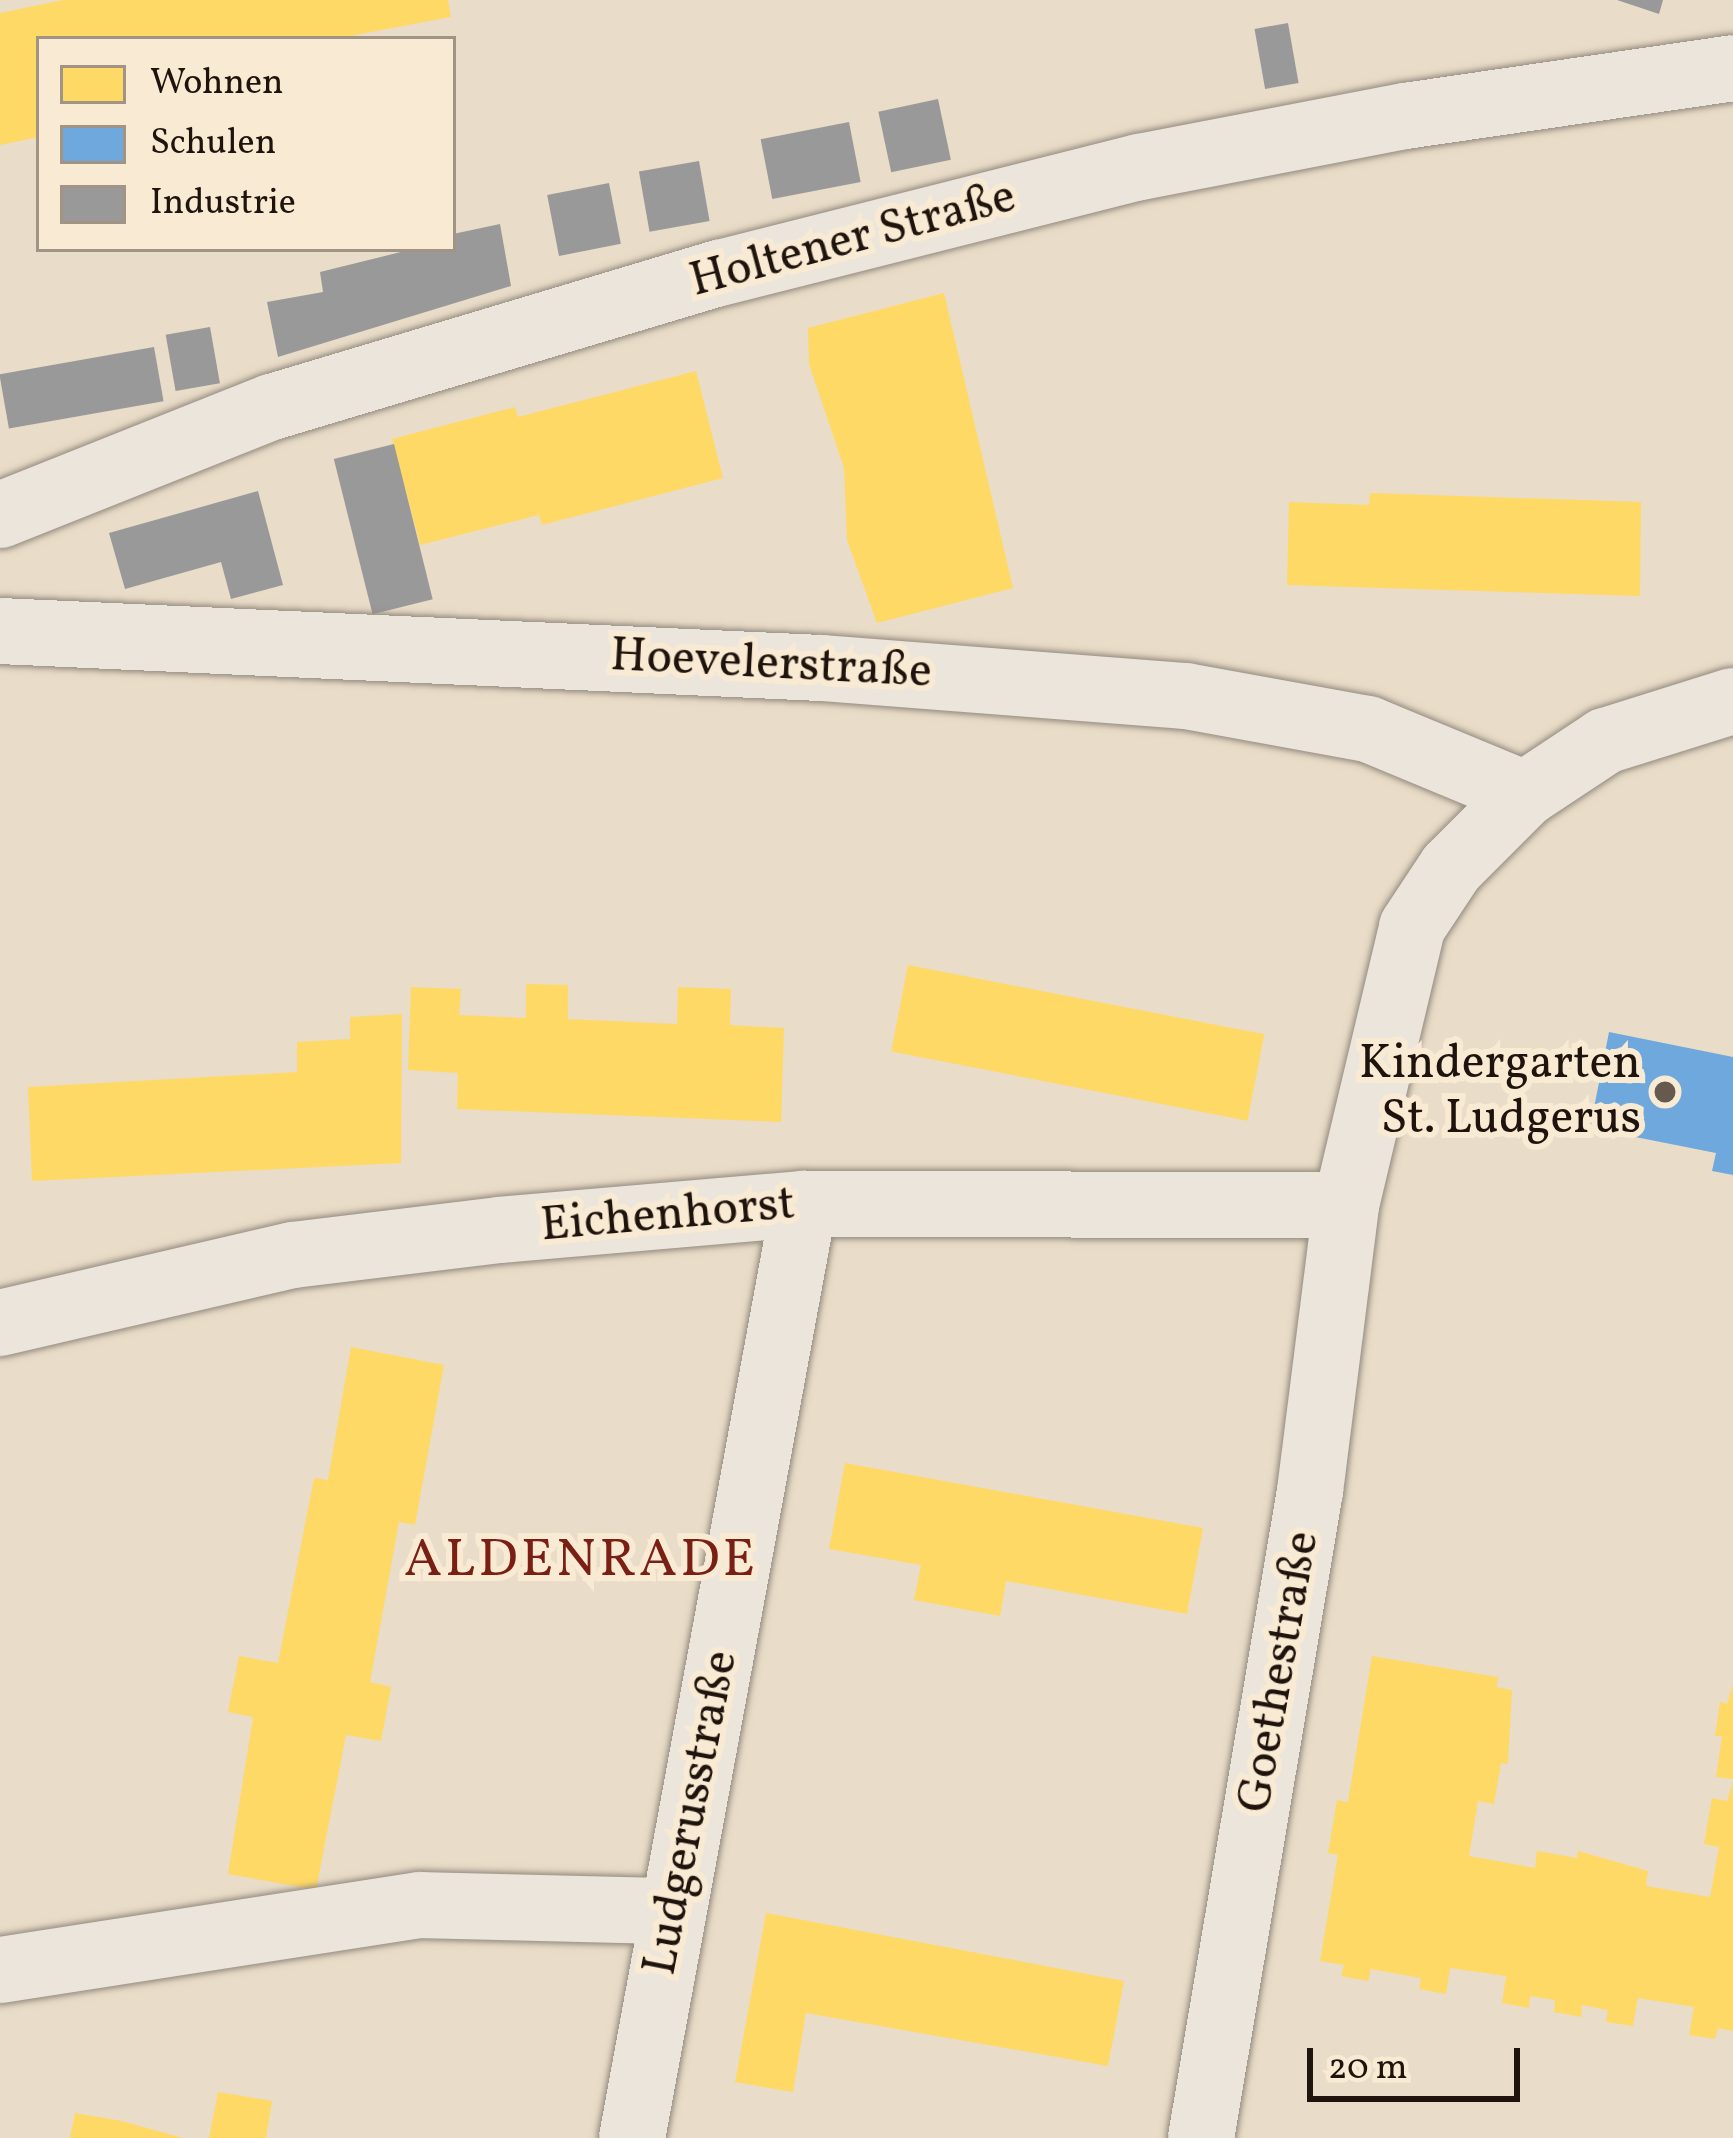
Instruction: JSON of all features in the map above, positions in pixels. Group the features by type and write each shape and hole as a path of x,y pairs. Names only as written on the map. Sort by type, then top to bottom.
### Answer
{"street":[{"name":"Holtener Straße","path":"0,515 272,407 720,273 1140,167 1405,116 1733,68"},
{"name":"Hoevelerstraße","path":"0,631 821,668 1164,694 1368,729 1526,794"},
{"path":"1346,1205 1412,928 1451,868 1526,794 1605,741 1733,701"},
{"name":"Eichenhorst","path":"0,1323 293,1255 804,1204 1346,1205"},
{"name":"Ludgerusstraße","path":"632,2138 804,1204"},
{"name":"Goethestraße","path":"1201,2138 1310,1491 1346,1205"},
{"path":"0,1970 420,1905 671,1911"}],"building: Wohnen":[{"path":"63,0 448,0 451,17 350,36 36,36 36,138 0,145 0,13"},
{"path":"944,293 1013,588 877,623 847,540 844,468 809,364 808,328"},
{"path":"696,371 723,478 542,525 539,515 420,545 392,439 515,407 518,417"},
{"path":"1370,493 1641,502 1640,596 1287,585 1289,502 1369,505"},
{"path":"908,965 1264,1034 1248,1121 891,1051"},
{"path":"526,984 568,985 568,1019 677,1024 678,987 731,989 730,1025 784,1028 781,1122 457,1109 458,1073 408,1070 411,987 461,989 459,1015 526,1018"},
{"path":"402,1014 401,1163 32,1181 28,1087 297,1072 297,1042 350,1039 350,1017"},
{"path":"351,1347 444,1365 415,1525 399,1522 370,1682 391,1687 381,1741 346,1735 316,1890 228,1874 253,1717 228,1712 239,1656 278,1663 314,1478 328,1480"},
{"path":"845,1463 1203,1528 1187,1614 1006,1581 1000,1616 914,1600 921,1565 829,1549"},
{"path":"1372,1656 1498,1677 1497,1687 1512,1690 1508,1764 1501,1763 1494,1804 1478,1801 1469,1856 1535,1868 1537,1851 1577,1858 1578,1851 1648,1871 1646,1886 1710,1897 1719,1847 1704,1844 1712,1798 1727,1801 1733,1782 1733,2031 1718,2028 1715,2039 1689,2035 1694,2007 1638,1998 1633,2026 1606,2022 1608,2010 1582,2005 1581,2017 1554,2012 1555,2000 1530,1996 1529,2008 1502,2003 1506,1976 1450,1968 1446,1994 1419,1989 1421,1978 1371,1969 1368,1981 1341,1976 1344,1965 1320,1961 1338,1855 1328,1853 1337,1800 1348,1802"},
{"path":"1733,1684 1733,1779 1716,1777 1722,1736 1715,1736 1720,1702 1727,1704"},
{"path":"766,1913 1124,1981 1108,2066 806,2013 793,2092 735,2082"},
{"path":"218,2092 272,2101 266,2138 209,2138"},
{"path":"75,2113 122,2121 183,2138 70,2138"}],"building: Schulen":[{"name":"Kindergarten St. Ludgerus","path":"1609,1032 1733,1057 1733,1175 1712,1171 1716,1153 1590,1128"}],"building: Industrie":[{"path":"1617,0 1663,0 1659,14"},
{"path":"1288,23 1299,83 1265,89 1255,29"},
{"path":"938,99 951,160 891,172 878,112"},
{"path":"849,122 861,182 772,199 761,139"},
{"path":"699,161 710,221 650,232 639,172"},
{"path":"609,183 621,244 559,256 547,195"},
{"path":"500,224 511,286 278,357 267,302 323,292 320,272 401,252 456,252 456,233"},
{"path":"210,327 220,383 176,391 166,335"},
{"path":"154,347 164,401 9,428 0,374"},
{"path":"394,444 433,599 373,614 334,459"},
{"path":"258,491 283,585 231,599 221,562 125,589 109,533"}],"place":[{"name":"Kindergarten St. Ludgerus","path":"1665,1092"}],"district":[{"name":"ALDENRADE","path":"581,1562"}]}
